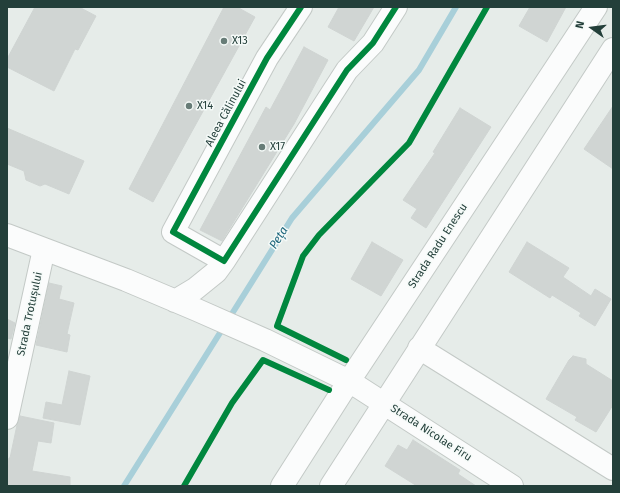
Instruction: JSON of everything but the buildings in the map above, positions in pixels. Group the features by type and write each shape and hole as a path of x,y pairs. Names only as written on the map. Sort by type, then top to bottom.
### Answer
{"street":[{"name":"Aleea Călinului","path":"224,261 173,232 267,58 301,7"},
{"path":"175,301 195,289 216,272 348,70 373,43 396,7"},
{"name":"Strada Radu Enescu","path":"282,486 349,381 596,7"},
{"path":"331,486 613,49"},
{"path":"7,235 44,249"},
{"name":"Strada Nicolae Firu","path":"44,249 126,280 197,310 265,340 349,381 512,486"},
{"name":"Strada Trotușului","path":"7,418 44,249"},
{"path":"420,348 613,469"},
{"path":"608,486 613,478"}],"waterway":[{"name":"Peța","path":"124,486 292,218 419,70 456,7"}],"cycle path":[{"path":"301,7 267,58 173,232 224,261 347,70 373,43 396,7"},
{"path":"346,360 277,326 303,256 319,235 409,143 487,7"},
{"path":"184,486 232,403 263,360 329,390"}],"place":[{"name":"X13","path":"224,41"},
{"name":"X14","path":"189,106"},
{"name":"X17","path":"262,147"}]}
